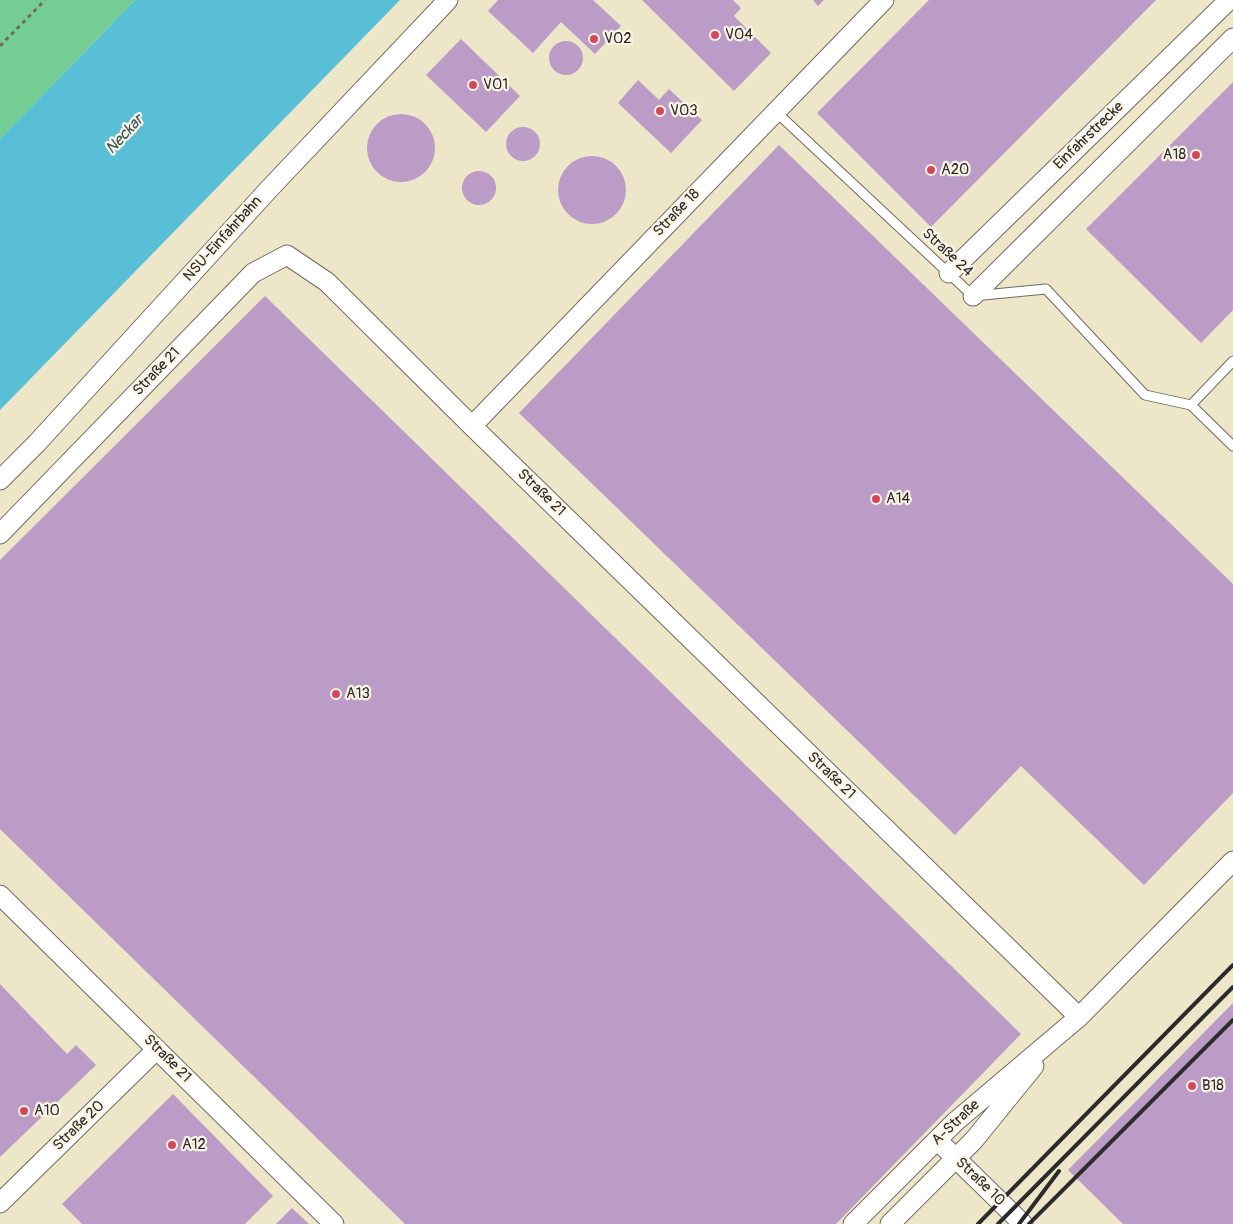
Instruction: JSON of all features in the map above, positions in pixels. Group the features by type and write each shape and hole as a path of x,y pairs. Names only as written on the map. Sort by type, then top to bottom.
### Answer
{"street":[{"name":"NSU-Einfahrbahn","path":"0,480 37,443 270,188 448,0"},
{"name":"Straße 18","path":"472,426 884,0"},
{"name":"Einfahrstrecke","path":"949,273 1229,0"},
{"name":"Einfahrstrecke","path":"973,296 1233,38"},
{"name":"Straße 21","path":"0,534 253,273 287,254 326,282 1072,1023"},
{"name":"A-Straße","path":"853,1224 955,1122 1072,1023 1233,862"},
{"name":"Straße 21","path":"0,895 334,1224"},
{"name":"A-Straße","path":"890,1224 974,1140 1072,1023"},
{"name":"Straße 20","path":"0,1203 157,1049"},
{"name":"Straße 10","path":"937,1140 1024,1224"}],"lane":[{"name":"Straße 24","path":"775,111 973,296 1046,289 1145,395 1191,405"},
{"path":"1233,361 1191,405 1233,446"}],"path":[{"path":"0,46 45,0"}],"green space":[{"path":"0,0 135,0 0,139"}],"water":[{"name":"Neckar","path":"135,0 400,0 0,410 0,139"}],"building":[{"name":"V02","path":"498,0 593,0 621,26 595,54 561,22 533,53 488,11"},
{"name":"V04","path":"642,0 733,0 741,8 734,16 771,53 734,91"},
{"path":"813,0 824,0 818,6"},
{"name":"A20","path":"929,0 1156,0 931,227 817,113"},
{"name":"V01","path":"461,39 520,96 486,132 426,75"},
{"path":"566,41 573,42 578,46 582,51 582,65 578,70 573,74 566,75 559,74 554,70 550,65 549,58 550,51 554,46 559,42"},
{"name":"V03","path":"638,80 659,100 669,89 702,120 671,153 618,103"},
{"name":"A18","path":"1233,82 1233,310 1201,343 1086,229"},
{"path":"401,114 414,117 425,124 432,135 435,148 432,161 425,172 414,179 401,182 388,179 377,172 370,161 367,148 370,135 377,124 388,117"},
{"path":"523,127 530,128 535,132 539,137 539,151 535,156 530,160 523,161 516,160 511,156 507,151 506,144 507,137 511,132 516,128"},
{"name":"A14","path":"779,145 1233,584 1233,793 1144,885 1021,766 955,835 519,413"},
{"path":"592,156 605,159 616,166 623,177 626,190 623,203 616,214 605,221 592,224 579,221 568,214 561,203 558,190 561,177 568,166 579,159"},
{"path":"479,171 486,172 491,176 495,181 495,195 491,200 486,204 479,205 472,204 467,200 463,195 462,188 463,181 467,176 472,172"},
{"name":"A13","path":"265,296 1021,1034 836,1224 405,1224 0,829 0,560"},
{"name":"A10","path":"0,984 67,1054 76,1045 96,1065 0,1157"},
{"name":"B18","path":"1233,1003 1233,1224 1123,1224 1068,1170"},
{"name":"A12","path":"173,1094 273,1196 245,1224 82,1224 62,1204"},
{"path":"292,1208 309,1224 276,1224"}],"railway":[{"path":"978,1224 1233,965"},
{"path":"998,1224 1233,987"},
{"path":"1029,1224 1233,1020"},
{"path":"1019,1224 1059,1171"}],"place":[{"name":"V04","path":"715,35"},
{"name":"V02","path":"594,39"},
{"name":"V01","path":"473,85"},
{"name":"V03","path":"660,111"},
{"name":"A18","path":"1196,155"},
{"name":"A20","path":"931,170"},
{"name":"A14","path":"876,499"},
{"name":"A13","path":"336,694"},
{"name":"B18","path":"1192,1086"},
{"name":"A10","path":"24,1111"},
{"name":"A12","path":"172,1145"}]}
